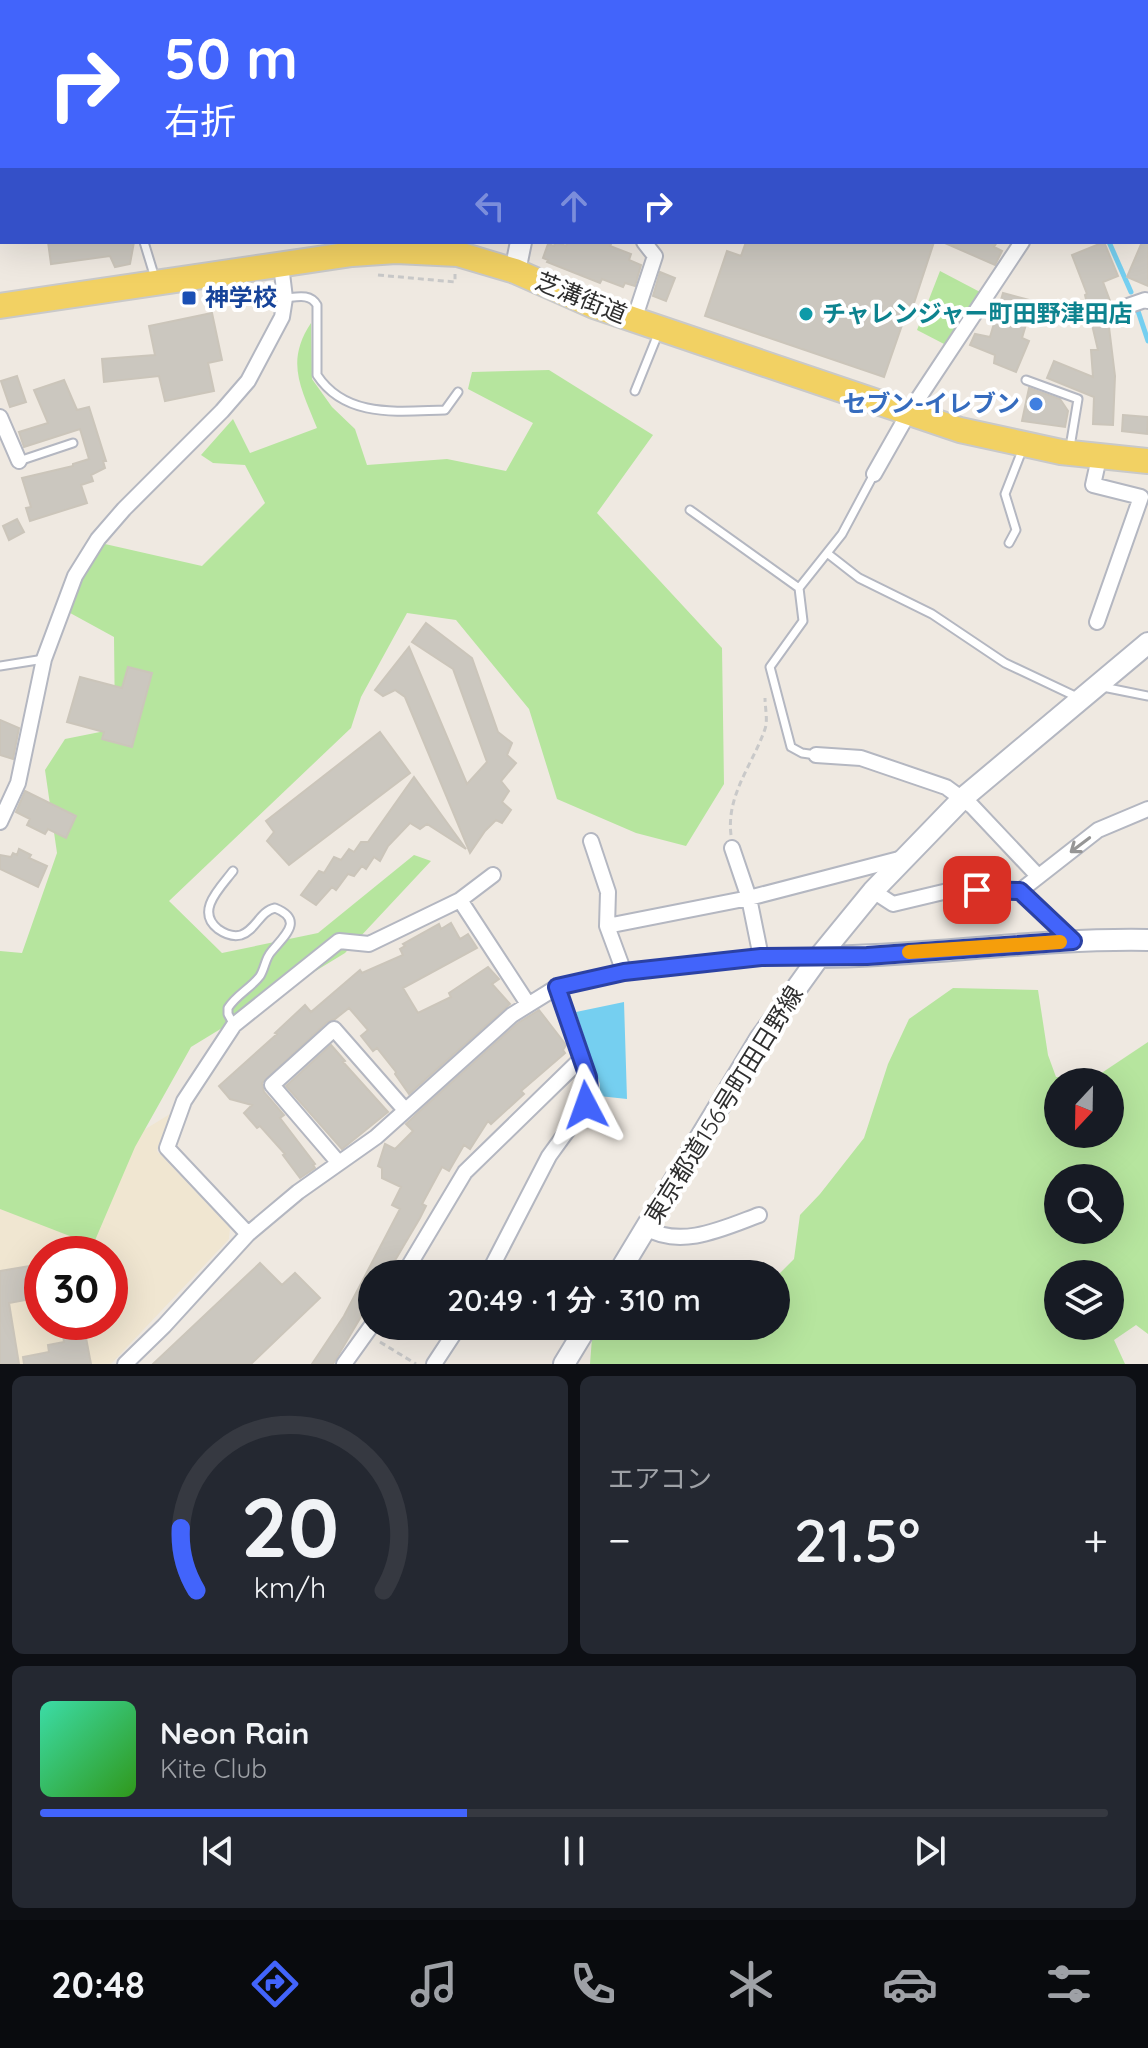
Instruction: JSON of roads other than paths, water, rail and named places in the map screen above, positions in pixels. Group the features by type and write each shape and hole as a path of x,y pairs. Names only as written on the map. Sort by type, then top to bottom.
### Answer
{"main road":[{"path":"515,271 521,244"},
{"name":"芝溝街道","path":"0,306 410,246 458,254 515,271 634,320 908,414 1024,446 1099,458 1148,461"},
{"name":"東京都道156号町田日野線","path":"627,1260 760,1039 819,957 873,891 963,798 1148,643"},
{"path":"819,957 1073,941 1148,940"},
{"path":"564,1364 579,1340"}],"street":[{"path":"634,320 655,256 646,244"},
{"path":"874,474 908,414 1019,244"},
{"path":"0,822 18,783 44,659 75,576 98,539 124,509 248,381 280,323 285,298 281,265"},
{"path":"1122,308 1148,301"},
{"path":"0,417 19,461"},
{"path":"1097,622 1144,498 1093,485 1099,458"},
{"path":"816,755 861,758 946,787 963,798 1038,876"},
{"path":"1020,891 1108,824 1148,809"},
{"path":"591,841 608,892 607,926 624,972"},
{"path":"732,848 749,898 761,957"},
{"path":"607,926 749,898 904,858"},
{"path":"248,1234 167,1148 184,1101 234,1025 339,941 369,944 460,900 493,875"},
{"path":"873,891 893,904 956,889 1020,891 1073,941"},
{"path":"460,900 528,1004"},
{"path":"125,1364 248,1234 338,1162 376,1137 528,1004 557,987 624,972 761,957 819,957"},
{"path":"495,1260 549,1156 586,1105 589,1091 557,987"},
{"path":"338,1162 272,1085 334,1029 405,1110"},
{"path":"412,1260 465,1172 581,1059"},
{"path":"646,1228 661,1237 681,1237 719,1230 759,1215"},
{"path":"344,1364 361,1340"},
{"path":"434,1364 450,1340"}],"lane":[{"path":"145,244 156,284"},
{"path":"285,298 309,297 317,305 317,375 337,397 363,408 384,412 445,410 458,392"},
{"path":"635,391 660,328"},
{"path":"1026,380 1078,399 1069,454"},
{"path":"19,461 73,443"},
{"path":"1009,543 1016,530 1005,494 1024,446"},
{"path":"816,755 791,747 770,667 803,621 799,588 842,534 874,474"},
{"path":"690,510 799,588"},
{"path":"827,553 834,562 859,578 932,614 995,658 1088,692 1148,696"},
{"path":"0,666 44,659"},
{"path":"233,871 208,905 207,914 212,924 232,936 242,934 268,909 275,908 288,916 291,924 289,931 268,956 261,975 228,1008 234,1025"}],"water":[{"path":"624,1002 627,1099 599,1096 600,1084 576,1012"}],"waterway":[{"path":"1110,244 1131,292"},
{"path":"1138,311 1148,341"}],"place":[{"name":"神学校","path":"189,298"},
{"name":"チャレンジャー町田野津田店","path":"806,314"},
{"name":"セブン-イレブン","path":"1036,404"}]}
